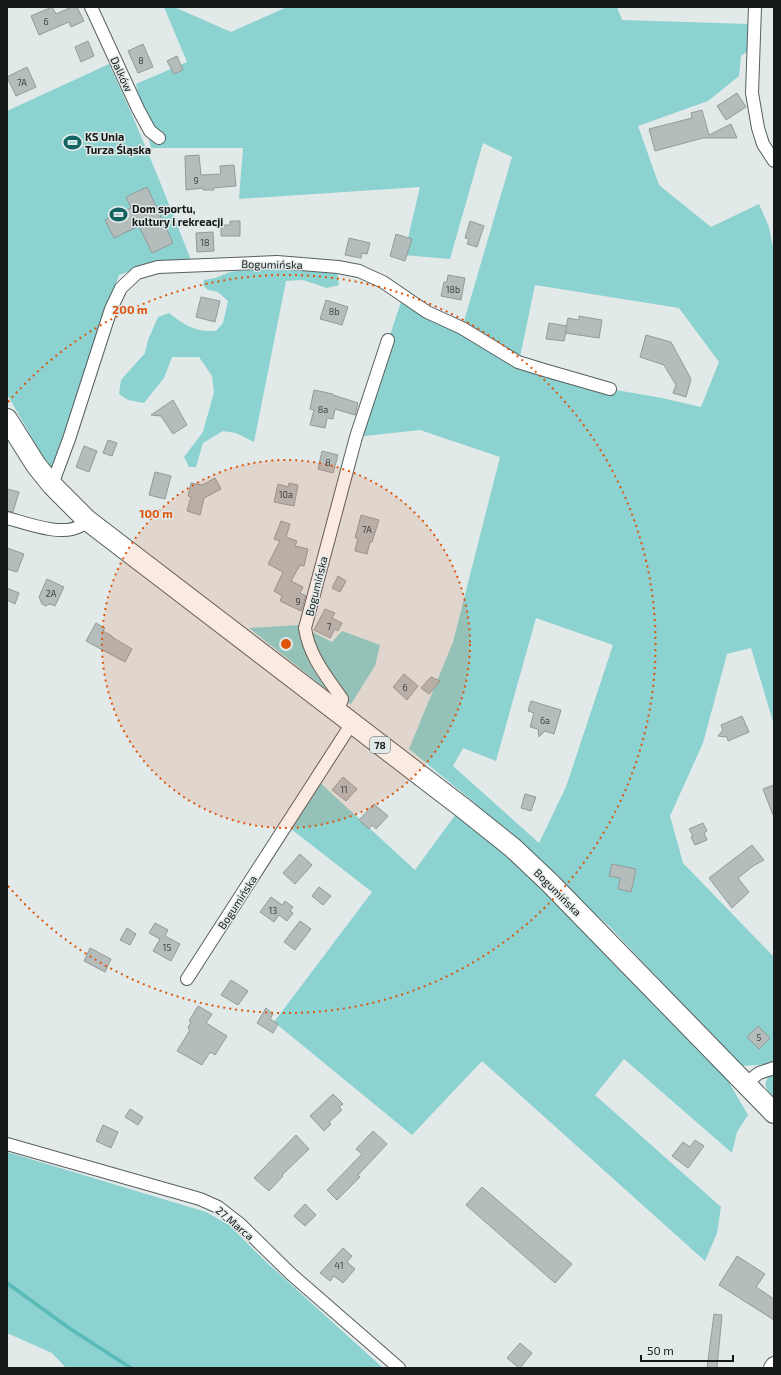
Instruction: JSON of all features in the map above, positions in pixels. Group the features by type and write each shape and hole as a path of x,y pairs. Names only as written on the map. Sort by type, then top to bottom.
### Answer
{"main road":[{"name":"Bogumińska","path":"7,419 36,465 52,485 87,520 457,803 518,853 561,894 774,1113"}],"street":[{"name":"Dalków","path":"91,7 138,109 150,131 159,138"},
{"path":"755,7 752,93 758,128 763,144 774,162"},
{"name":"Bogumińska","path":"52,485 69,439 111,309 121,288 137,273 158,267 277,262 338,267 359,271 383,282 427,312 462,328 518,362 610,389"},
{"name":"Bogumińska","path":"188,980 345,717 342,699 316,660 307,640 305,628 356,437 388,340"},
{"path":"7,518 45,528 70,530 81,526 87,520"},
{"path":"746,1083 759,1073 774,1068"},
{"name":"27 Marca","path":"7,1144 193,1196 218,1207 240,1224 291,1274 399,1368"}],"shaded area":[{"path":"164,7 174,7 231,32 287,7 617,7 622,20 748,24 749,50 741,56 739,76 708,101 638,126 659,185 711,227 759,204 769,227 774,252 774,725 751,648 727,654 703,743 670,816 683,863 774,957 774,1064 740,1066 609,926 549,874 470,799 409,749 453,642 500,457 420,430 356,437 403,296 462,328 512,157 483,143 450,259 404,255 420,187 239,199 243,148 151,148 136,84 187,62","holes":["535,285 679,308 719,362 701,407 662,398 610,389 519,362","536,618 613,645 566,787 539,843 453,766 463,748 496,761"]},
{"path":"109,64 162,186 191,260 153,263 119,275 50,474 40,452 7,394 7,111"},
{"path":"265,268 337,272 339,285 327,288 303,280 286,281 254,442 236,433 223,431 203,443 196,467 189,467 184,457 203,432 214,392 212,376 199,357 172,357 164,378 144,403 128,400 119,394 121,380 145,353 148,340 158,317 169,313 191,327 208,331 216,331 223,323 228,301 218,292 208,290 203,285 204,280 215,278 230,272"},
{"path":"299,625 332,642 342,631 380,645 375,666 351,704 331,693 249,628"},
{"path":"316,779 415,870 456,814 504,851 542,888 727,1079 748,1115 737,1132 732,1153 624,1059 595,1095 721,1207 717,1233 705,1261 482,1061 412,1135 274,1022 372,892 286,825"},
{"path":"774,1074 774,1098 767,1090 766,1081 770,1075"},
{"path":"7,1152 206,1212 229,1225 264,1260 383,1368 66,1368 52,1353 7,1333"}],"building":[{"path":"52,7 56,14 72,7 77,7 84,21 71,27 69,22 39,35 31,16"},
{"path":"88,41 94,56 81,62 75,47"},
{"path":"143,44 153,67 138,73 128,51"},
{"path":"177,56 183,70 174,74 167,61"},
{"path":"27,67 36,87 16,96 7,77"},
{"path":"737,93 746,107 726,120 717,106"},
{"path":"702,110 709,135 731,124 737,138 703,138 655,151 649,129 692,118 691,113"},
{"path":"199,155 201,175 221,174 220,166 234,165 236,186 213,188 214,190 203,190 203,188 186,190 185,156"},
{"path":"147,187 173,243 152,253 139,226 114,238 105,220 131,208 126,197"},
{"path":"230,221 240,221 240,236 221,236 221,225 230,225"},
{"path":"470,221 484,226 477,247 467,244 469,239 465,238"},
{"path":"213,232 214,251 197,252 196,233"},
{"path":"396,234 412,239 405,261 390,256"},
{"path":"349,238 370,243 367,254 362,253 361,258 345,255"},
{"path":"448,275 465,278 461,300 441,296 444,282 447,282"},
{"path":"201,297 220,301 215,322 196,317"},
{"path":"326,300 348,307 342,325 320,319"},
{"path":"579,316 602,320 599,338 565,333 568,318 579,320"},
{"path":"549,323 567,326 564,341 546,339"},
{"path":"646,335 671,342 691,379 686,397 673,393 676,385 664,365 640,357"},
{"path":"314,390 333,394 358,403 355,415 335,409 333,419 327,418 325,428 310,425 314,410 310,409"},
{"path":"173,400 187,425 173,434 161,416 151,415"},
{"path":"108,440 117,443 112,456 103,453"},
{"path":"84,446 97,451 89,472 76,467"},
{"path":"322,451 338,455 333,473 318,469"},
{"path":"155,472 171,476 165,499 149,495"},
{"path":"215,478 221,489 204,498 200,515 187,511 191,497 188,496 191,483 202,485"},
{"path":"289,483 298,485 294,506 274,502 278,484 288,487"},
{"path":"7,489 19,492 13,512 7,511"},
{"path":"361,515 379,520 367,554 355,551 358,538 355,538"},
{"path":"281,521 290,524 286,537 297,541 295,546 308,549 304,566 300,565 291,581 303,587 300,593 306,596 301,611 280,601 282,596 274,591 283,572 268,564 280,541 274,539"},
{"path":"7,548 24,554 17,572 7,569"},
{"path":"338,576 346,581 340,592 332,588"},
{"path":"47,579 64,587 55,606 50,604 45,606 42,604 39,597"},
{"path":"7,588 19,593 15,604 7,600"},
{"path":"325,609 335,613 332,618 342,623 338,631 335,629 330,638 314,630"},
{"path":"96,623 105,628 103,631 132,649 125,662 86,641"},
{"path":"404,674 418,686 407,700 393,687"},
{"path":"431,677 440,681 429,694 421,688"},
{"path":"531,701 561,710 554,734 545,731 539,737 538,729 530,727 534,713 528,711"},
{"path":"742,716 749,732 728,741 727,737 718,736 723,730 721,725"},
{"path":"343,777 357,789 346,801 332,790"},
{"path":"774,785 774,815 773,815 763,789"},
{"path":"525,794 536,797 531,811 521,808"},
{"path":"374,804 388,816 376,829 372,825 369,829 359,820"},
{"path":"703,823 707,831 704,833 707,840 695,845 691,837 693,836 689,829"},
{"path":"752,845 764,860 753,866 738,878 749,892 732,908 709,878"},
{"path":"300,854 312,865 295,884 283,873"},
{"path":"612,864 636,869 631,892 618,889 620,878 609,876"},
{"path":"319,887 331,896 323,905 312,896"},
{"path":"271,897 282,905 285,901 293,907 290,911 293,913 287,921 279,915 274,922 260,912"},
{"path":"300,921 311,929 295,950 284,942"},
{"path":"155,923 168,930 165,936 180,944 171,961 153,951 160,939 149,933"},
{"path":"127,928 136,934 130,945 120,940"},
{"path":"90,948 111,959 105,972 84,961"},
{"path":"231,980 248,991 238,1005 221,995"},
{"path":"198,1006 212,1014 206,1023 227,1036 215,1055 210,1052 202,1065 177,1051 190,1030 188,1028 191,1022 189,1021"},
{"path":"266,1008 273,1014 270,1019 278,1024 273,1033 257,1023"},
{"path":"758,1026 770,1038 759,1049 747,1037"},
{"path":"333,1094 343,1104 339,1107 342,1110 329,1122 331,1124 324,1131 310,1116"},
{"path":"130,1109 143,1117 138,1125 125,1117"},
{"path":"103,1125 118,1132 111,1148 96,1141"},
{"path":"373,1131 387,1144 358,1175 360,1177 337,1200 327,1190 362,1154 356,1149"},
{"path":"296,1135 309,1149 282,1175 283,1176 269,1191 254,1178"},
{"path":"695,1140 704,1146 688,1168 672,1156 683,1142 690,1147"},
{"path":"482,1187 572,1264 555,1283 466,1205"},
{"path":"305,1204 316,1215 305,1226 294,1216"},
{"path":"343,1248 352,1256 347,1262 355,1269 343,1283 334,1276 330,1281 320,1273"},
{"path":"737,1256 765,1274 756,1287 774,1299 774,1320 719,1285"},
{"path":"714,1314 722,1315 717,1368 707,1368"},
{"path":"520,1343 532,1353 519,1368 507,1358"}],"waterway":[{"path":"7,1283 69,1328 131,1368"}],"place":[{"name":"KS Unia Turza Śląska","path":"72,142"},
{"name":"Dom sportu, kultury i rekreacji","path":"119,214"}]}
